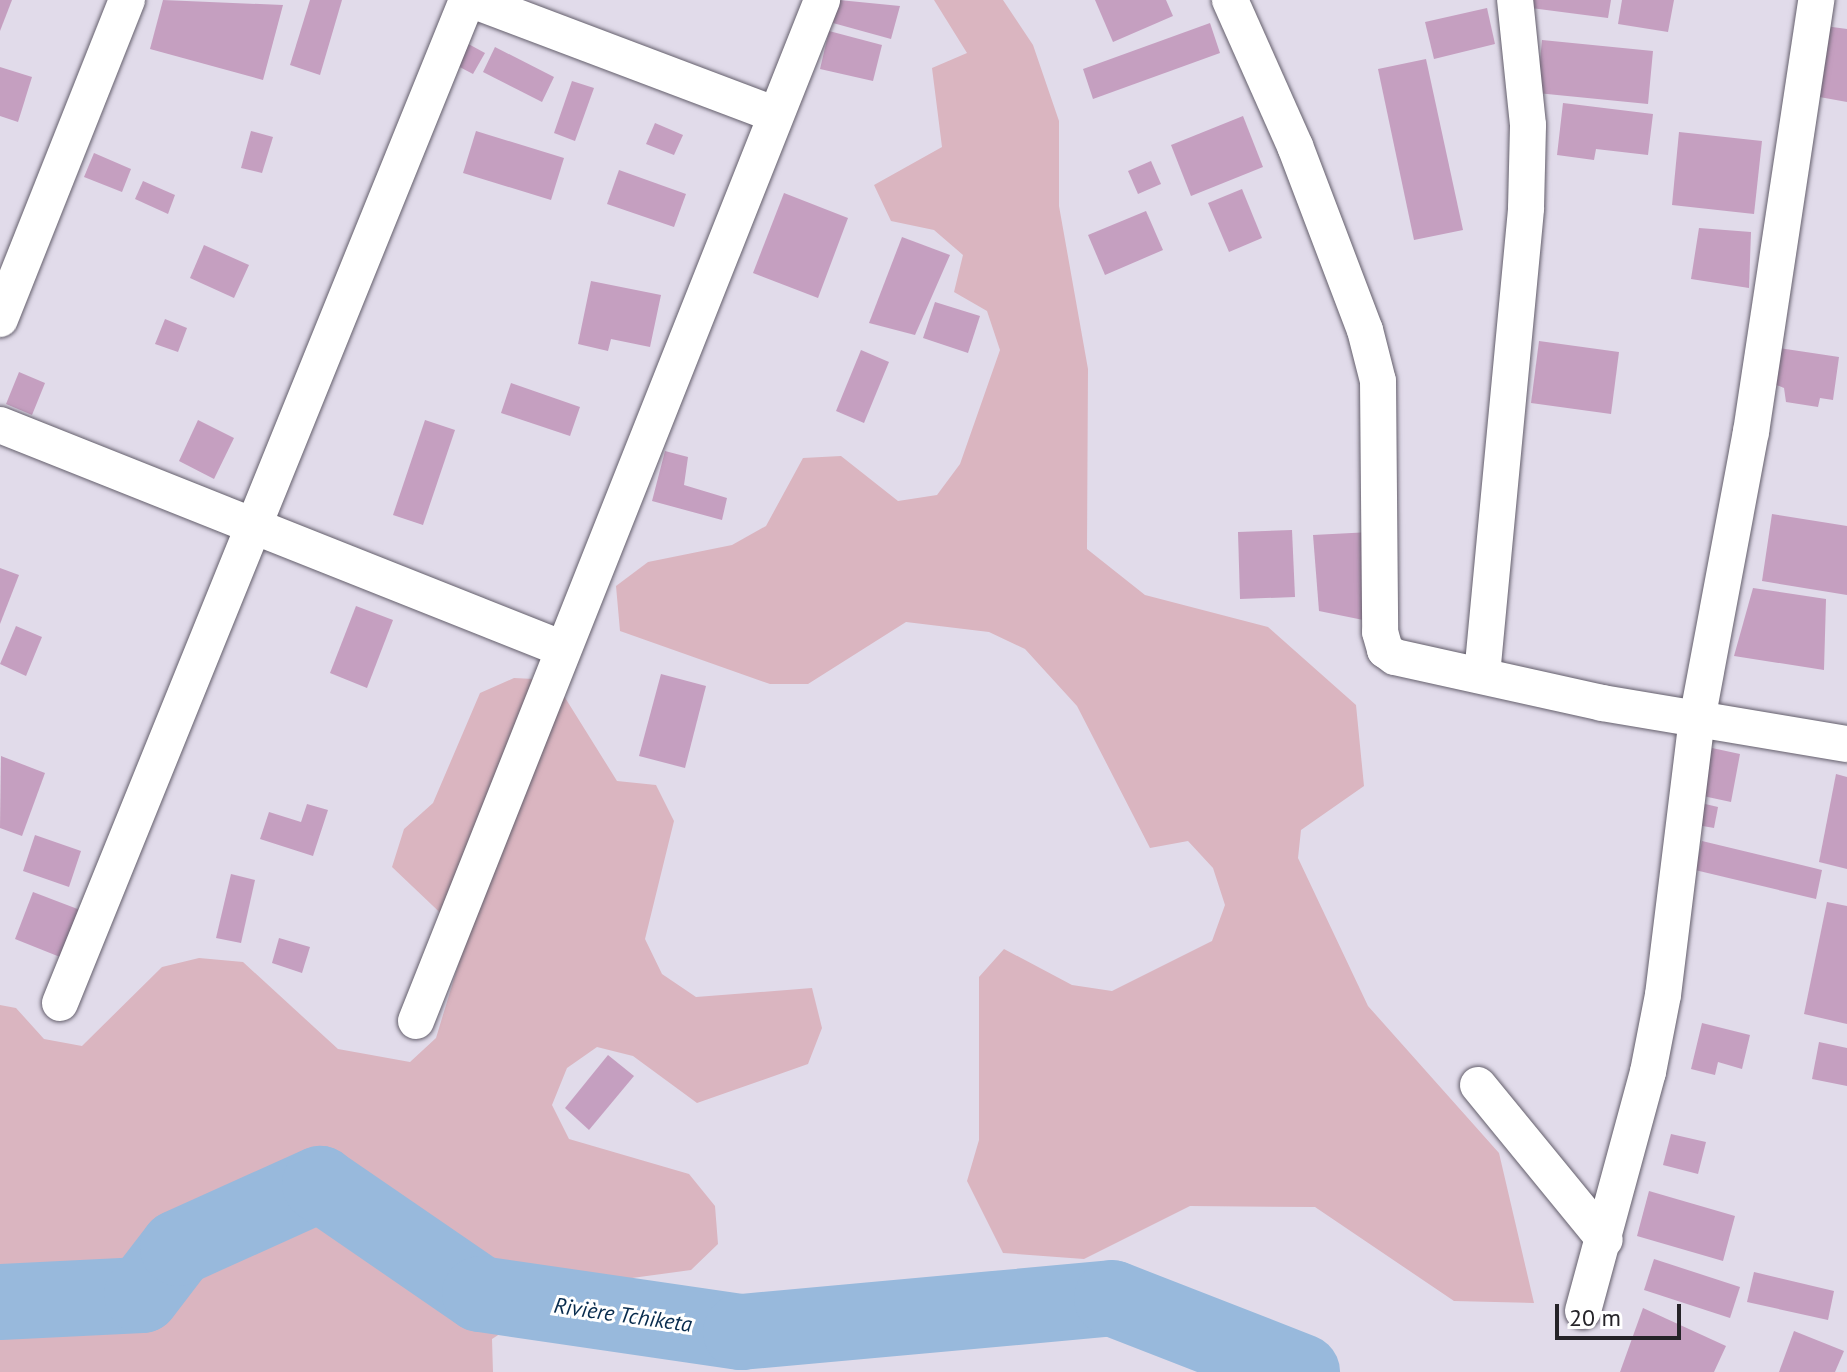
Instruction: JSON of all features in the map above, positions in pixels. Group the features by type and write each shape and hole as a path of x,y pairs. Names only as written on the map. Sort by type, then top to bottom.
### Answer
{"street":[{"path":"0,319 127,0"},
{"path":"60,1003 470,0 774,114"},
{"path":"416,1021 774,114 822,0"},
{"path":"1230,0 1295,146 1365,330 1375,368 1381,641 1395,657 1697,720 1847,744"},
{"path":"1482,675 1526,208 1528,125 1515,0"},
{"path":"1583,1311 1605,1240 1663,995 1697,720 1751,432 1816,0"},
{"path":"0,425 254,525 406,590 563,649"},
{"path":"1478,1085 1605,1240"}],"shaded area":[{"path":"934,0 1003,0 1033,45 1059,121 1059,206 1088,369 1087,549 1145,595 1268,627 1356,705 1364,786 1301,830 1298,858 1368,1006 1499,1153 1534,1303 1454,1301 1315,1207 1190,1206 1084,1259 1003,1253 967,1181 979,1140 979,977 1004,949 1072,985 1112,991 1212,941 1225,905 1213,868 1188,841 1150,848 1077,706 1025,649 989,632 906,622 808,684 770,684 620,631 616,586 648,562 732,545 766,526 803,458 841,456 898,501 937,495 960,464 1000,350 987,311 954,292 963,255 934,230 891,221 874,185 942,147 932,68 967,53"},
{"path":"514,678 554,680 617,781 656,785 674,821 645,939 662,974 696,997 812,988 822,1028 808,1064 697,1103 633,1056 597,1047 567,1068 552,1105 569,1139 689,1174 715,1206 718,1244 691,1270 573,1286 492,1339 493,1372 0,1372 0,1005 16,1008 44,1039 82,1046 162,967 199,958 243,962 338,1049 410,1062 436,1038 460,959 452,924 392,867 404,829 433,803 480,693"}],"building":[{"path":"0,0 12,0 0,31"},
{"path":"163,0 283,5 263,80 150,49"},
{"path":"310,0 342,0 320,75 290,65"},
{"path":"839,0 900,6 891,39 833,23"},
{"path":"1095,0 1166,0 1173,16 1113,42"},
{"path":"1532,0 1611,0 1608,18 1531,8"},
{"path":"1622,0 1674,0 1668,32 1618,24"},
{"path":"1487,8 1495,44 1434,59 1425,22"},
{"path":"1210,23 1220,53 1093,99 1083,69"},
{"path":"1825,26 1847,29 1847,102 1814,96"},
{"path":"829,31 882,45 873,81 820,69"},
{"path":"461,40 485,53 473,74 450,62"},
{"path":"1542,40 1653,51 1648,104 1537,93"},
{"path":"495,47 554,77 542,102 483,72"},
{"path":"1426,59 1463,230 1414,240 1378,69"},
{"path":"0,67 32,77 18,122 0,116"},
{"path":"572,81 594,88 575,141 554,133"},
{"path":"1563,103 1653,114 1648,155 1596,149 1594,160 1557,155"},
{"path":"1243,116 1263,167 1191,196 1171,145"},
{"path":"655,123 683,135 674,155 646,144"},
{"path":"251,131 273,137 262,173 241,168"},
{"path":"476,131 564,158 551,200 463,173"},
{"path":"1679,132 1762,141 1754,214 1672,205"},
{"path":"94,153 131,169 122,192 84,177"},
{"path":"1151,161 1161,184 1138,194 1128,171"},
{"path":"619,170 686,194 674,227 607,204"},
{"path":"143,181 175,195 168,214 135,199"},
{"path":"1242,189 1262,238 1229,252 1208,203"},
{"path":"784,193 848,218 818,298 753,273"},
{"path":"1146,211 1163,250 1105,275 1088,235"},
{"path":"1699,228 1751,232 1749,288 1691,279"},
{"path":"902,237 950,255 915,335 869,323"},
{"path":"204,245 249,265 234,298 190,278"},
{"path":"591,281 661,295 650,347 611,339 608,351 578,344"},
{"path":"935,302 980,316 968,353 923,338"},
{"path":"165,319 187,328 178,352 155,344"},
{"path":"1539,341 1619,352 1611,414 1531,403"},
{"path":"1779,348 1839,357 1833,400 1820,398 1818,407 1786,402 1784,388 1774,384"},
{"path":"861,350 889,362 864,423 836,411"},
{"path":"19,372 45,383 32,415 6,404"},
{"path":"511,383 580,407 570,436 501,413"},
{"path":"198,420 234,438 214,479 179,461"},
{"path":"425,420 455,430 423,525 393,515"},
{"path":"665,451 688,457 684,485 727,498 722,520 652,501"},
{"path":"1772,514 1847,526 1847,595 1762,581"},
{"path":"1292,530 1295,597 1240,599 1238,532"},
{"path":"1371,532 1378,623 1319,611 1313,535"},
{"path":"0,568 19,575 0,624"},
{"path":"1753,588 1826,599 1824,670 1734,656"},
{"path":"356,606 393,620 367,688 330,673"},
{"path":"16,626 42,637 26,676 0,664"},
{"path":"661,674 706,686 685,768 639,756"},
{"path":"1712,748 1740,754 1731,802 1703,796"},
{"path":"1,756 45,773 22,836 0,828"},
{"path":"1836,774 1847,777 1847,869 1819,862"},
{"path":"1701,803 1718,807 1714,828 1697,825"},
{"path":"307,804 328,810 313,856 260,839 269,812 301,822"},
{"path":"35,835 81,851 69,887 23,871"},
{"path":"1702,841 1822,870 1816,899 1695,870"},
{"path":"231,874 255,880 241,943 216,938"},
{"path":"33,892 88,913 70,961 15,939"},
{"path":"1827,902 1847,906 1847,1024 1804,1014"},
{"path":"279,938 310,947 302,973 272,963"},
{"path":"1702,1023 1750,1035 1742,1069 1718,1062 1715,1075 1691,1069"},
{"path":"1819,1042 1847,1048 1847,1086 1812,1079"},
{"path":"608,1055 634,1076 589,1130 565,1108"},
{"path":"1671,1134 1706,1142 1698,1174 1663,1165"},
{"path":"1649,1191 1735,1216 1723,1261 1637,1236"},
{"path":"1654,1259 1740,1287 1730,1318 1644,1290"},
{"path":"1754,1272 1834,1291 1828,1320 1747,1302"},
{"path":"1643,1308 1726,1346 1714,1372 1620,1372"},
{"path":"1794,1331 1844,1351 1835,1372 1779,1372"}],"waterway":[{"name":"Rivière Tchiketa","path":"0,1302 142,1295 178,1248 320,1184 480,1294 741,1332 1112,1298 1302,1372"}]}
